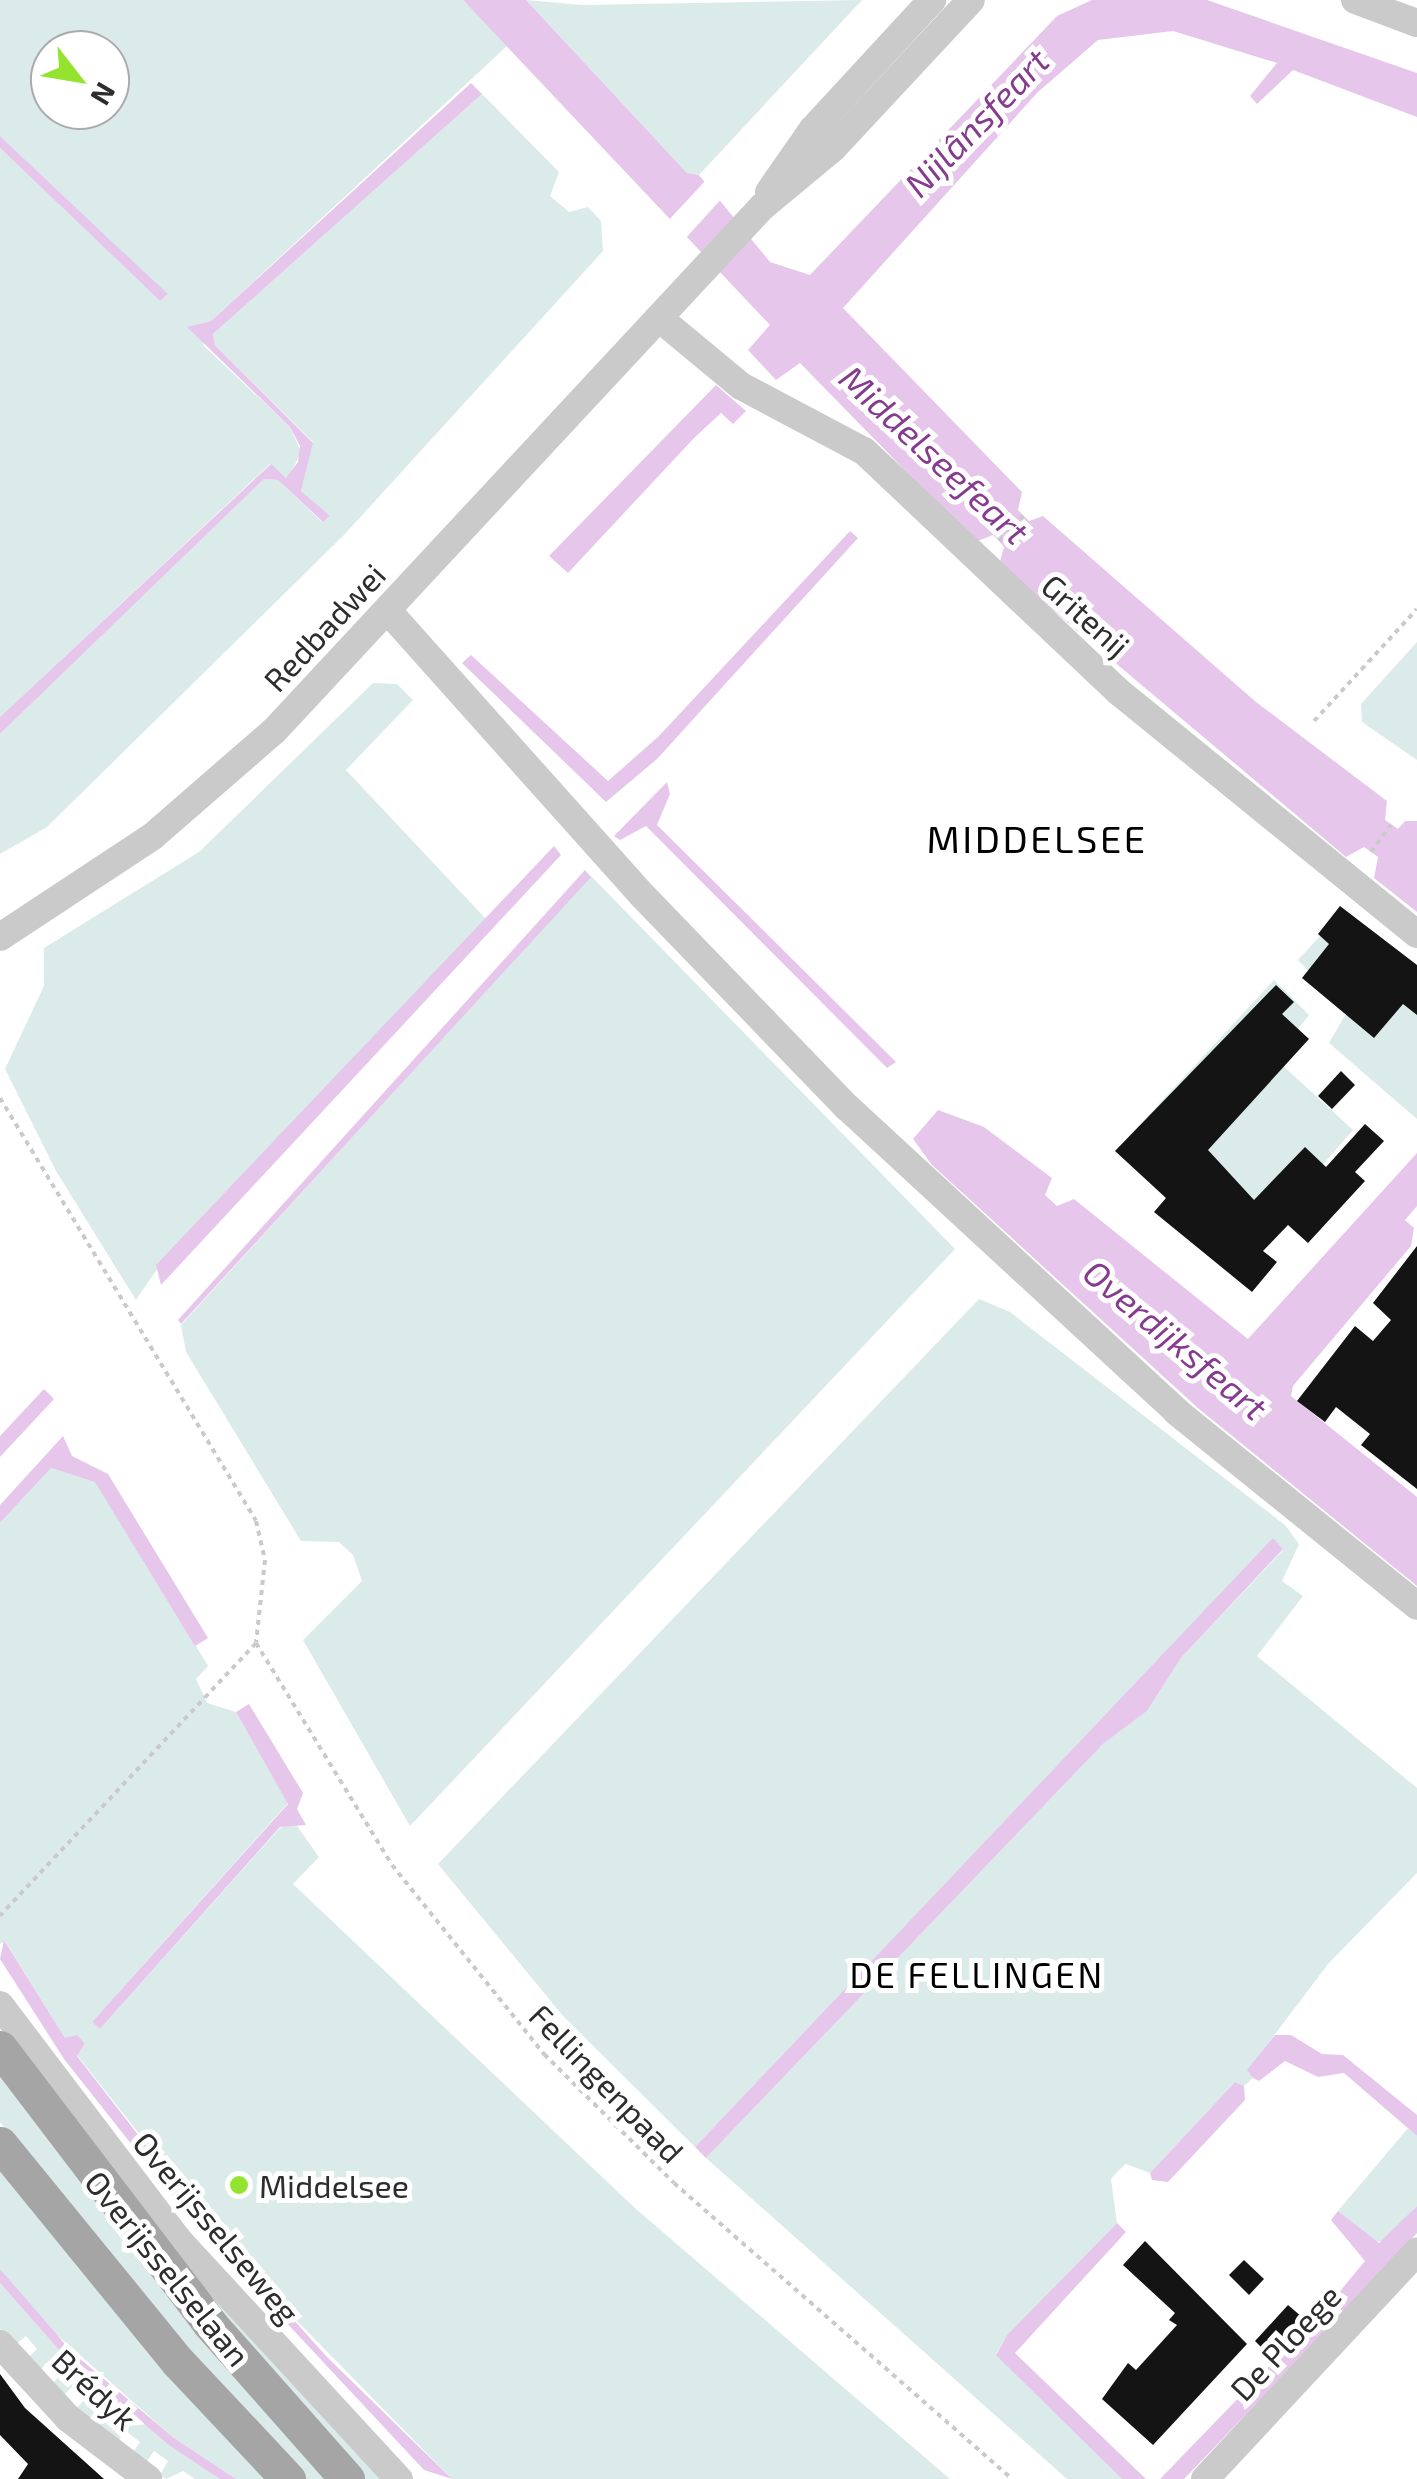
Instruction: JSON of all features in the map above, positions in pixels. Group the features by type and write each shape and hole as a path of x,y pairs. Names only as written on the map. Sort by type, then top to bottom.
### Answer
{"main road":[{"name":"Overijsselselaan","path":"0,2048 210,2324 347,2479"},
{"name":"Overijsselselaan","path":"0,2144 178,2362 288,2479"}],"street":[{"path":"762,206 814,129 932,0"},
{"path":"762,206 833,148 971,0"},
{"path":"1355,0 1417,23"},
{"name":"Redbadwei","path":"0,938 194,804 388,611 762,206"},
{"name":"Gritenij","path":"659,318 740,386 864,451 1119,692 1417,934"},
{"path":"388,611 642,896 868,1128 1177,1412 1417,1606"},
{"name":"Overijsselseweg","path":"0,2004 180,2242 399,2479"},
{"name":"De Ploege","path":"1204,2479 1417,2252"},
{"name":"Brédyk","path":"0,2344 68,2418 148,2479"}],"path":[{"path":"999,541 1024,516"},
{"path":"1314,721 1417,609"},
{"path":"1372,852 1391,824"},
{"path":"0,1098 256,1521 265,1560 256,1643 0,1916"},
{"name":"Fellingenpaad","path":"256,1643 392,1865 544,2054 674,2183 1012,2479"}],"shaded area":[{"path":"0,0 463,0 507,46 211,321 199,324 204,346 290,427 301,452 290,475 286,478 270,464 0,717 0,148 160,301 167,295 0,136"},
{"path":"526,0 582,5 862,0 699,175 687,173"},
{"path":"482,94 559,172 550,196 569,212 588,207 601,221 603,251 344,535 47,827 0,854 0,734 264,479 278,480 322,522 329,517 301,491 313,442 215,345 213,334"},
{"path":"1417,642 1417,760 1362,722 1361,704"},
{"path":"373,683 397,684 413,700 346,770 486,919 166,1256 136,1300 56,1171 5,1069 44,986 44,948 199,852"},
{"path":"591,876 955,1249 410,1826 303,1640 362,1581 353,1555 339,1542 301,1541 186,1352 181,1325"},
{"path":"1340,914 1417,980 1417,1119 1329,1043 1347,1012 1298,960"},
{"path":"1274,980 1309,1015 1279,1053 1280,1063 1353,1130 1235,1265 1175,1195 1119,1147"},
{"path":"979,1299 1010,1312 1285,1525 1299,1544 1282,1581 1303,1596 1257,1656 1417,1788 1417,1873 1328,1964 1248,2070 1253,2078 1244,2086 1235,2082 1150,2173 1126,2164 1111,2179 1117,2223 1007,2335 996,2354 1122,2479 1067,2479 706,2158 1103,1744 1147,1711 1181,1658 1283,1550 1273,1539 695,2147 563,2016 438,1864"},
{"path":"51,1468 96,1482 208,1666 196,1679 207,1703 236,1712 288,1803 92,2022 100,2029 280,1828 295,1823 319,1857 293,1884 636,2209 950,2479 452,2479 246,2269 77,2055 85,2045 65,2038 5,1941 0,1944 0,1523"},
{"path":"0,2071 330,2479 306,2479 55,2194 0,2122"},
{"path":"71,2122 389,2479 363,2479 273,2378"},
{"path":"1408,2128 1417,2136 1417,2206 1385,2241 1374,2242 1338,2211"},
{"path":"0,2165 271,2479 236,2479 174,2438 39,2319 0,2269"},
{"path":"0,2283 66,2358 220,2479 195,2479 183,2471 166,2479 160,2475 168,2461 154,2451 145,2464 131,2455 140,2442 126,2431 116,2444 75,2410 86,2398 73,2386 62,2397 50,2386 61,2374 49,2362 37,2372 26,2360 37,2349 26,2336 14,2346 0,2329"}],"water":[{"path":"463,0 526,0 687,173 699,175 770,262 810,275 1057,16 1092,0 1207,0 1417,73 1417,117 1293,70 1257,104 1250,96 1277,63 1173,31 1098,40 1038,92 843,308 1022,492 1018,510 1029,521 1043,516 1256,702 1387,801 1385,820 1398,829 1405,821 1417,821 1417,912 1374,878 1378,857 1364,847 1346,857 999,565 1004,547 999,541 993,535 975,542 800,363 776,380 748,350 770,325"},
{"path":"471,83 482,94 213,334 215,345 313,443 301,491 330,516 323,522 278,480 264,479 0,734 0,717 271,464 286,478 298,462 300,446 290,427 187,327 211,321"},
{"path":"0,136 168,294 160,301 0,148"},
{"path":"716,385 746,411 733,424 721,413 568,573 549,556"},
{"path":"850,531 858,538 657,759 606,802 462,663 471,655 608,781 659,736"},
{"path":"667,782 670,794 657,825 896,1062 887,1068 646,826 620,840 614,836"},
{"path":"554,846 561,855 161,1285 156,1265"},
{"path":"585,870 591,877 181,1324 178,1320"},
{"name":"Overdijksfeart","path":"938,1110 984,1127 1052,1178 1045,1195 1057,1206 1074,1199 1248,1339 1417,1153 1417,1206 1405,1220 1414,1228 1411,1246 1293,1386 1291,1396 1417,1497 1417,1586 1199,1409 932,1165 913,1139"},
{"path":"44,1389 54,1399 0,1457 0,1436"},
{"path":"63,1436 72,1456 108,1474 208,1638 195,1646 95,1482 51,1468 0,1523 0,1505"},
{"path":"1273,1538 1283,1549 1181,1658 1147,1711 1103,1744 706,2158 695,2147"},
{"path":"249,1704 303,1793 297,1809 306,1825 280,1827 100,2029 92,2022 288,1804 236,1712"},
{"path":"4,1940 65,2038 77,2035 85,2044 77,2056 205,2221 327,2357 452,2479 424,2470 196,2226 64,2059 0,1959"},
{"path":"1275,2035 1291,2035 1322,2054 1343,2055 1417,2115 1417,2136 1344,2073 1318,2077 1285,2061 1259,2081 1253,2078 1247,2070"},
{"path":"1235,2082 1244,2086 1245,2100 1168,2182 1152,2180 1150,2173"},
{"path":"1417,2206 1417,2233 1344,2312 1331,2302 1365,2261 1331,2220 1338,2211 1379,2243"},
{"path":"1117,2223 1126,2232 1015,2353 1146,2479 1122,2479 996,2355 1007,2335"},
{"path":"0,2269 72,2352 174,2438 236,2479 220,2479 169,2445 66,2358 0,2283"},
{"path":"1313,2321 1325,2332 1184,2479 1160,2479"}],"pier":[{"path":"708,178 723,197 684,240 667,222"}],"building":[{"path":"1340,906 1417,965 1417,1015 1403,1004 1374,1038 1302,978 1329,944 1318,934"},
{"path":"1276,985 1294,1002 1282,1014 1309,1039 1208,1150 1254,1200 1305,1147 1326,1167 1365,1124 1384,1141 1355,1172 1365,1181 1308,1243 1288,1225 1263,1251 1277,1262 1252,1292 1154,1212 1166,1198 1115,1151"},
{"path":"1341,1071 1355,1085 1332,1109 1318,1096"},
{"path":"1417,1246 1417,1489 1361,1445 1370,1434 1336,1407 1325,1422 1297,1401 1355,1326 1373,1341 1391,1320 1373,1303"},
{"path":"1145,2241 1247,2344 1153,2445 1102,2399 1128,2363 1136,2370 1177,2325 1169,2320 1175,2313 1123,2265"},
{"path":"1244,2260 1264,2279 1249,2295 1229,2275"},
{"path":"1288,2305 1302,2317 1268,2354 1255,2341"},
{"path":"0,2374 25,2408 104,2479 18,2479 28,2464 0,2435"}],"place":[{"name":"Middelsee","path":"239,2185"}],"district":[{"name":"MIDDELSEE","path":"1037,839"},
{"name":"DE FELLINGEN","path":"977,1974"}],"water label":[{"name":"Nijlânsfeart","path":"976,122"},
{"name":"Middelseefeart","path":"935,454"}]}
